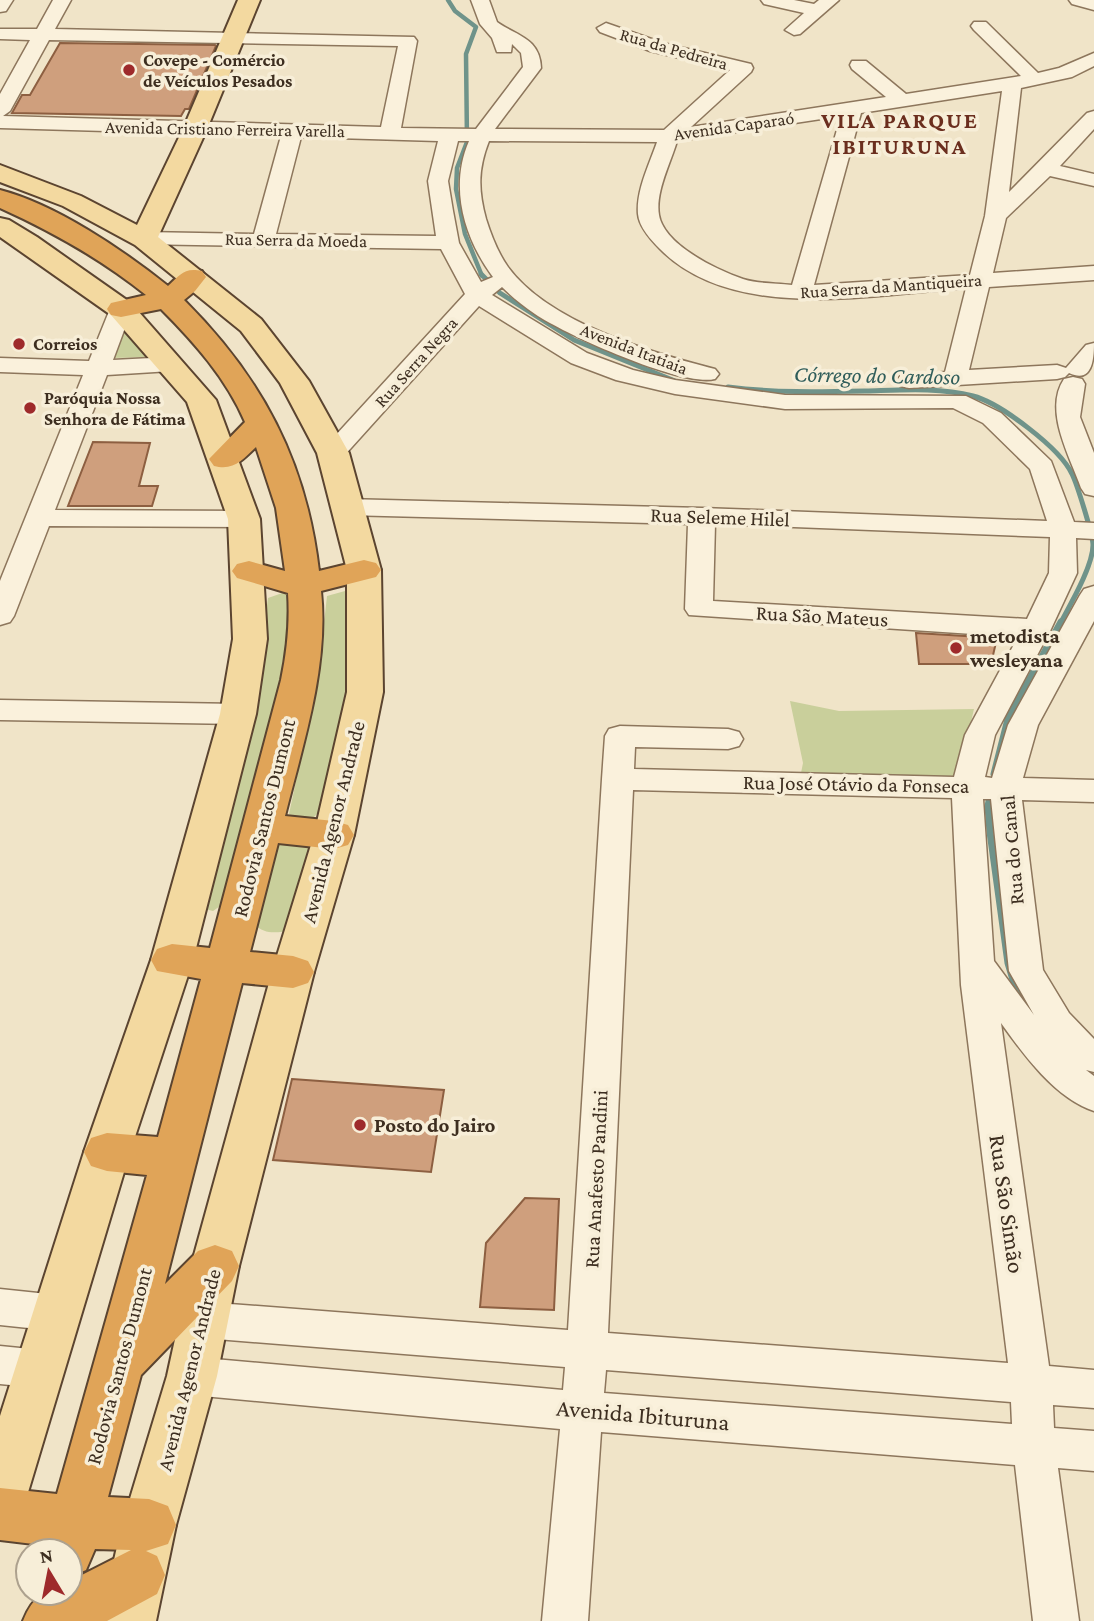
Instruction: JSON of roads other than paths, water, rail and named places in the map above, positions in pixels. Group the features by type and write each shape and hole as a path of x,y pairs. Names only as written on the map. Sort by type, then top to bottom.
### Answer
{"highway":[{"name":"Rodovia Santos Dumont","path":"5,203 82,238 125,265 179,288 196,325 262,420 279,459 297,526 307,627 302,664 264,828 71,1537"},
{"path":"121,309 179,288"},
{"path":"225,459 251,436 262,420"},
{"path":"249,571 272,581 304,585 364,570"},
{"path":"264,828 334,835"},
{"path":"172,960 293,972"},
{"path":"107,1152 175,1158"},
{"path":"121,1361 215,1266"},
{"path":"0,1514 71,1537"},
{"path":"84,1544 139,1574"},
{"path":"49,1621 139,1574"}],"main road":[{"path":"144,239 249,0"},
{"name":"Avenida Agenor Andrade","path":"5,203 72,201 144,239 179,288 251,325 294,381 333,453 364,570 365,692 334,835 293,972 215,1266 192,1376 139,1574"},
{"path":"0,1499 107,1152 172,960 239,714 250,639 249,571 244,519 225,459 201,400 121,309 5,203"}],"street":[{"path":"0,7 4,0"},
{"path":"0,111 62,0"},
{"name":"Avenida Itatiaia","path":"480,0 489,24 501,37 516,87 482,135 469,169 470,198 486,248 504,277 536,304 591,335 694,373 758,380 949,388"},
{"path":"770,0 812,15 824,35"},
{"path":"1078,0 1094,5"},
{"path":"980,26 1035,80"},
{"name":"Rua da Pedreira","path":"606,27 657,47 744,68"},
{"path":"0,34 408,41 390,133"},
{"name":"Avenida Caparaó","path":"450,135 669,136 1012,85 1065,72 1094,59"},
{"path":"859,65 901,100"},
{"name":"Rua Serra da Mantiqueira","path":"744,68 669,136 651,190 648,215 658,235 678,255 741,286 800,293 1094,273"},
{"path":"949,388 981,280 996,216 1012,85"},
{"path":"800,293 853,108"},
{"path":"996,216 1046,169 1094,117"},
{"name":"Avenida Cristiano Ferreira Varella","path":"0,122 450,135"},
{"path":"264,238 293,130"},
{"name":"Avenida Itatiaia","path":"450,135 438,181 449,243 477,295 579,358 625,375 675,387 785,402 858,403 949,388 1079,376"},
{"path":"1046,169 1094,180"},
{"name":"Rua Serra da Moeda","path":"144,239 264,238 449,243"},
{"name":"Rua Serra Negra","path":"333,453 477,295 504,277"},
{"path":"0,616 121,309"},
{"path":"1094,350 1079,376 1068,417 1094,488"},
{"path":"0,365 97,368 172,364"},
{"name":"Rua do Canal","path":"949,388 968,404 992,418 1042,466 1063,530 1063,573 1037,629 980,735 967,786"},
{"name":"Rua Seleme Hilel","path":"346,507 702,516 1094,531"},
{"name":"Rua São Mateus","path":"702,516 699,609 1037,629"},
{"path":"38,518 244,519"},
{"name":"Rua do Canal","path":"1094,595 1023,725 1005,787 1026,971 1057,1023 1077,1046 1094,1058"},
{"path":"0,710 239,714"},
{"name":"Rua Anafesto Pandini","path":"565,1621 587,1351 620,736 728,739"},
{"name":"Rua José Otávio da Fonseca","path":"617,779 1094,791"},
{"name":"Rua São Simão","path":"967,786 977,964 1031,1384 1034,1446 1056,1621"},
{"path":"977,964 1032,1038 1072,1081 1094,1096"},
{"path":"0,1307 57,1313"},
{"path":"204,1320 1094,1389"},
{"path":"0,1364 40,1369"},
{"name":"Avenida Ibituruna","path":"192,1376 581,1411 1094,1451"}],"waterway":[{"name":"Córrego do Cardoso","path":"448,0 455,11 476,27 466,54 467,142 457,168 456,189 465,234 481,274"},
{"name":"Córrego do Cardoso","path":"481,274 500,293 574,340 675,381"},
{"name":"Córrego do Cardoso","path":"728,387 797,392 947,391 985,400 1013,417 1043,440 1065,463 1072,474 1090,531 1093,545 1089,564 1060,624"},
{"name":"Córrego do Cardoso","path":"994,774 1008,719 1061,622"},
{"name":"Córrego do Cardoso","path":"991,792 988,806 990,832 1008,963 1014,983 1026,1006"}],"place":[{"name":"Covepe - Comércio de Veículos Pesados","path":"129,70"},
{"name":"Correios","path":"19,344"},
{"name":"Paróquia Nossa Senhora de Fátima","path":"30,408"},
{"name":"metodista wesleyana","path":"956,648"},
{"name":"Posto do Jairo","path":"360,1125"}],"district":[{"name":"VILA PARQUE IBITURUNA","path":"900,133"}]}
